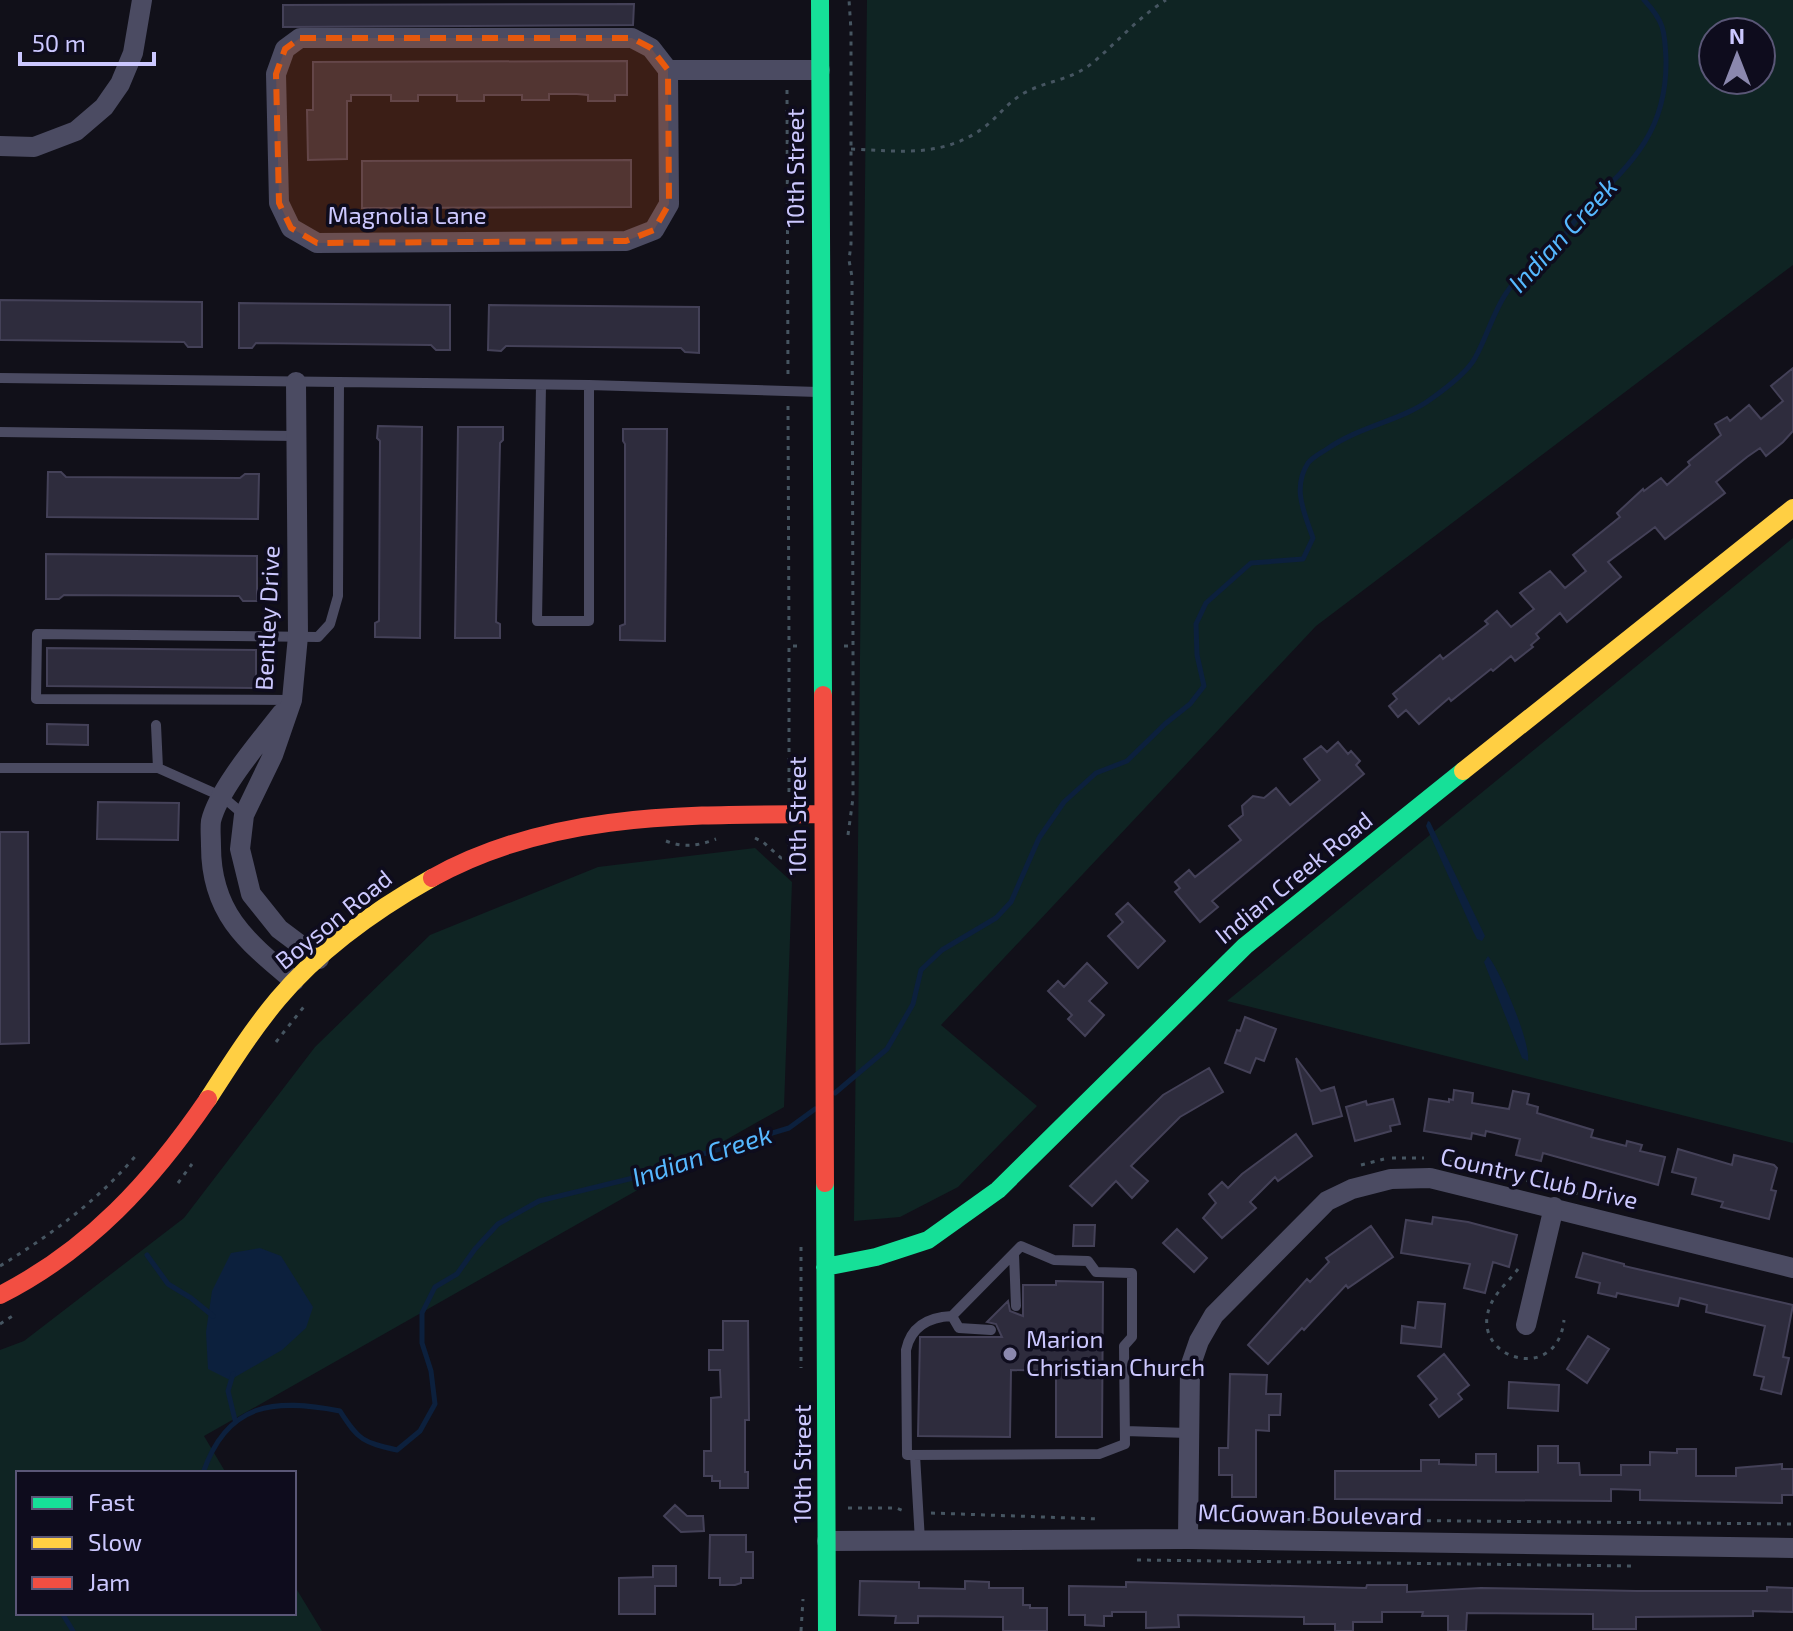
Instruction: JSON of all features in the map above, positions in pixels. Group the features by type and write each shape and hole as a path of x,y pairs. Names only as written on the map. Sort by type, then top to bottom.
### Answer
{"street":[{"path":"0,146 34,147 48,142 76,131 104,107 120,84 133,53 142,0"},
{"name":"10th Street","path":"820,0 827,1631"},
{"name":"Magnolia Lane","path":"300,38 632,38 651,48 668,70 669,204 654,230 626,241 317,243 291,228 279,203 276,74 285,49 300,38"},
{"path":"668,70 820,70"},
{"name":"Bentley Drive","path":"296,382 298,636 292,700 273,755 244,815 240,849 251,894 279,929 319,959"},
{"name":"Indian Creek Road","path":"825,1267 876,1257 928,1240 998,1190 1245,946 1793,508"},
{"path":"292,700 243,764 211,821 211,866 224,911 253,947 294,981"},
{"name":"Boyson Road","path":"0,1295 72,1249 131,1198 182,1136 251,1034 294,981 346,934 408,889 499,847 582,826 658,817 822,814"},
{"name":"Country Club Drive","path":"1188,1539 1190,1367 1199,1341 1214,1315 1327,1201 1352,1189 1391,1179 1430,1178 1793,1268"},
{"path":"1526,1325 1554,1207"},
{"name":"McGowan Boulevard","path":"827,1541 1188,1539 1793,1548"}],"lane":[{"path":"0,378 589,385 821,392"},
{"path":"292,700 36,699 37,634 318,637 330,624 338,596 339,382"},
{"path":"541,385 537,621 589,621 589,385"},
{"path":"0,432 297,436"},
{"path":"156,725 158,768"},
{"path":"0,768 158,768 223,797 244,815"},
{"path":"1021,1246 1054,1260 1088,1261 1096,1272 1132,1273 1132,1337 1124,1346 1125,1444 1099,1454 907,1455 908,1339 926,1321 938,1316 952,1316 1021,1246"},
{"path":"1014,1254 1016,1306"},
{"path":"952,1316 959,1328 991,1330"},
{"path":"1125,1431 1188,1433"},
{"path":"915,1455 920,1541"}],"path":[{"path":"846,847 853,798 849,0"},
{"path":"851,149 933,150 959,143 988,124 1016,98 1036,87 1068,78 1091,64 1131,25 1166,0"},
{"path":"787,81 789,785"},
{"path":"789,646 803,646"},
{"path":"838,646 853,646"},
{"path":"661,839 679,846 701,845 719,837"},
{"path":"743,838 763,842 781,858 789,858 789,852"},
{"path":"275,1043 311,998"},
{"path":"0,1266 47,1237 95,1199 146,1144"},
{"path":"174,1187 199,1155"},
{"path":"1520,1267 1492,1300 1488,1311 1490,1338 1502,1352 1515,1359 1530,1359 1549,1352 1558,1342 1564,1320"},
{"path":"0,1324 25,1309"},
{"path":"848,1508 1104,1519"},
{"path":"1236,1519 1793,1524"},
{"path":"1136,1560 1641,1566"}],"highlighted area":[{"path":"300,38 632,38 651,48 668,70 669,204 654,230 626,241 317,243 291,228 279,203 276,74 285,49"}],"green space":[{"path":"867,0 1793,0 1793,265 1316,626 941,1025 1037,1106 958,1187 900,1217 854,1221"},
{"path":"1793,538 1793,1143 1227,1001"},
{"path":"755,848 792,882 784,1107 204,1436 225,1471 16,1471 16,1615 296,1615 296,1588 322,1631 0,1631 0,1350 24,1341 184,1218 315,1047 430,935 598,867"}],"water":[{"path":"1428,821 1485,936 1482,941 1477,939 1472,929 1426,826"},
{"path":"1488,956 1514,1008 1525,1039 1528,1061 1522,1058 1484,962"},
{"path":"260,1248 281,1256 313,1307 306,1328 282,1350 230,1380 208,1369 206,1332 212,1291 231,1253"}],"building":[{"path":"634,4 633,25 283,27 283,5"},
{"path":"627,61 627,95 615,95 615,101 588,101 588,95 577,94 549,94 549,100 522,100 522,95 484,95 484,101 457,101 457,95 418,95 418,101 391,101 391,95 351,95 351,101 347,101 347,159 308,160 307,110 313,110 313,62"},
{"path":"631,160 631,207 362,208 362,161"},
{"path":"0,300 202,302 202,347 188,347 184,342 0,340"},
{"path":"239,303 450,305 450,350 436,350 431,345 256,343 252,348 239,348"},
{"path":"489,305 699,307 699,353 685,352 681,348 506,346 501,351 488,350"},
{"path":"1793,368 1793,431 1783,442 1766,456 1760,448 1716,482 1725,493 1665,539 1655,527 1608,562 1621,577 1567,622 1560,613 1536,634 1539,638 1531,645 1533,647 1515,661 1511,656 1493,671 1491,669 1451,701 1449,698 1419,724 1406,710 1398,717 1389,706 1397,699 1393,694 1440,655 1443,659 1488,624 1485,621 1497,611 1511,627 1534,609 1520,593 1550,571 1565,588 1586,571 1573,555 1620,517 1617,513 1643,489 1661,478 1667,485 1690,465 1688,462 1721,435 1715,424 1727,417 1730,421 1749,405 1761,419 1783,401 1771,386"},
{"path":"378,426 422,427 420,638 375,637 375,623 379,621"},
{"path":"458,427 503,427 500,443 496,622 500,624 500,638 455,638"},
{"path":"623,429 667,429 665,641 620,640 620,626 625,624"},
{"path":"48,472 61,472 66,477 240,478 245,474 259,474 258,519 47,517"},
{"path":"46,554 257,556 257,601 243,601 239,596 64,595 59,599 46,599"},
{"path":"47,648 256,650 256,688 47,686"},
{"path":"47,724 88,725 88,745 47,744"},
{"path":"1338,742 1348,754 1351,751 1360,761 1356,765 1364,774 1212,901 1218,907 1200,922 1175,892 1180,888 1175,882 1189,870 1195,877 1241,840 1229,826 1243,815 1242,806 1253,796 1264,798 1276,788 1290,805 1320,780 1304,759 1321,746 1327,752"},
{"path":"98,802 179,803 178,840 97,839"},
{"path":"0,832 28,832 29,1043 0,1044"},
{"path":"1128,903 1165,941 1138,968 1108,936 1123,922 1116,914"},
{"path":"1087,963 1107,983 1089,1001 1104,1015 1085,1036 1068,1019 1072,1015 1048,991 1058,981 1064,987"},
{"path":"1245,1017 1276,1029 1264,1061 1256,1058 1250,1073 1225,1063"},
{"path":"1296,1058 1321,1091 1334,1087 1342,1116 1313,1124"},
{"path":"1209,1068 1223,1092 1180,1117 1131,1166 1148,1181 1132,1198 1116,1181 1092,1206 1070,1186 1163,1095"},
{"path":"1454,1090 1473,1093 1472,1103 1509,1109 1513,1091 1529,1094 1527,1104 1538,1107 1537,1113 1593,1130 1591,1137 1626,1146 1627,1141 1642,1145 1640,1151 1665,1157 1658,1185 1543,1153 1541,1161 1516,1155 1520,1139 1486,1131 1485,1136 1472,1133 1471,1139 1424,1131 1429,1099 1449,1102 1449,1099 1453,1100"},
{"path":"1393,1099 1400,1124 1390,1126 1391,1131 1355,1141 1346,1107 1366,1101 1367,1105"},
{"path":"1296,1134 1312,1156 1278,1181 1275,1177 1250,1202 1256,1208 1222,1238 1203,1218 1216,1203 1209,1194 1222,1182 1228,1188"},
{"path":"1678,1149 1732,1165 1734,1155 1774,1165 1777,1168 1771,1190 1776,1191 1769,1219 1721,1207 1723,1202 1692,1194 1696,1178 1672,1172"},
{"path":"1433,1217 1468,1222 1517,1235 1509,1267 1493,1262 1485,1293 1464,1288 1470,1264 1401,1253 1406,1220 1432,1224"},
{"path":"1074,1225 1095,1225 1094,1246 1073,1246"},
{"path":"1371,1226 1393,1257 1348,1288 1346,1285 1268,1364 1248,1345 1307,1279 1310,1282 1329,1262 1326,1258"},
{"path":"1177,1229 1207,1258 1194,1272 1163,1243"},
{"path":"1583,1253 1624,1266 1793,1305 1783,1357 1789,1358 1781,1394 1761,1389 1764,1377 1754,1375 1765,1326 1706,1312 1707,1305 1680,1298 1678,1306 1617,1293 1616,1297 1598,1293 1600,1283 1576,1277"},
{"name":"Marion Christian Church","path":"1056,1281 1103,1282 1102,1437 1056,1437 1056,1371 1011,1370 1010,1437 918,1436 920,1337 1002,1337 996,1324 987,1322 1008,1301 1010,1311 1023,1316 1023,1285 1056,1285"},
{"path":"1418,1302 1445,1304 1441,1347 1401,1343 1402,1326 1415,1328"},
{"path":"723,1321 748,1321 749,1420 745,1420 745,1472 748,1472 748,1488 720,1488 720,1481 704,1476 704,1451 711,1451 711,1398 721,1397 720,1370 709,1370 709,1350 723,1350"},
{"path":"1588,1336 1609,1349 1587,1383 1567,1369"},
{"path":"1444,1354 1469,1385 1458,1394 1462,1399 1439,1417 1430,1405 1437,1399 1418,1376"},
{"path":"1230,1374 1267,1375 1266,1394 1281,1394 1280,1415 1269,1415 1269,1431 1256,1430 1256,1497 1232,1497 1232,1475 1219,1475 1219,1448 1228,1448"},
{"path":"1509,1382 1559,1385 1558,1411 1508,1408"},
{"path":"1538,1446 1558,1446 1558,1463 1579,1463 1580,1475 1621,1475 1621,1465 1650,1465 1650,1452 1677,1453 1677,1449 1696,1449 1696,1476 1736,1476 1736,1468 1782,1464 1782,1469 1793,1469 1793,1495 1782,1495 1782,1503 1640,1500 1640,1490 1611,1489 1611,1501 1335,1499 1335,1471 1421,1471 1421,1460 1476,1465 1476,1454 1496,1454 1496,1472 1538,1472"},
{"path":"675,1505 687,1516 703,1516 704,1531 681,1532 664,1516"},
{"path":"710,1535 746,1535 746,1552 753,1552 753,1578 741,1578 741,1583 735,1585 720,1585 720,1578 709,1578"},
{"path":"653,1566 676,1566 676,1586 655,1586 655,1614 619,1614 619,1578 653,1577"},
{"path":"860,1581 919,1582 919,1588 965,1589 965,1581 989,1582 989,1588 1023,1588 1023,1605 1047,1608 1047,1631 1003,1631 1003,1617 918,1616 918,1623 895,1623 896,1616 859,1615"},
{"path":"1126,1582 1366,1588 1367,1585 1407,1585 1407,1592 1481,1588 1767,1591 1767,1587 1793,1588 1793,1612 1753,1611 1753,1616 1636,1617 1636,1629 1593,1629 1593,1614 1467,1613 1466,1631 1448,1631 1448,1616 1422,1616 1423,1612 1382,1612 1382,1622 1353,1622 1353,1631 1335,1631 1335,1624 1304,1624 1304,1617 1178,1615 1179,1627 1146,1628 1146,1612 1112,1612 1112,1616 1104,1616 1104,1626 1085,1625 1085,1615 1069,1615 1069,1586 1126,1587"}],"waterway":[{"name":"Indian Creek","path":"835,1093 887,1049 913,1004 921,970 942,950 996,918 1011,902 1039,838 1064,802 1096,773 1127,761 1190,704 1204,686 1197,655 1196,624 1206,603 1251,563 1303,559 1313,538 1300,491 1308,463 1340,441 1419,407 1461,375 1475,358 1512,285 1559,242 1644,144 1660,107 1666,60 1664,34 1656,14 1644,0"},
{"name":"Indian Creek","path":"204,1471 213,1449 225,1432 256,1410 274,1406 295,1405 340,1411 363,1439 397,1450 420,1431 435,1404 431,1371 422,1343 422,1313 435,1287 457,1274 498,1224 539,1201 633,1178 789,1128 815,1109"},
{"path":"147,1255 168,1284 213,1316"},
{"path":"233,1374 228,1391 235,1420"},
{"name":"Indian Creek","path":"63,1615 73,1631"}],"traffic: fast":[{"path":"820,0 823,695"},
{"path":"825,1267 876,1257 928,1240 998,1190 1245,946 1463,771"},
{"path":"825,1183 827,1631"}],"traffic: slow":[{"path":"1463,771 1793,508"},
{"path":"208,1099 268,1011 312,963 370,917 432,878"}],"traffic: jam":[{"path":"823,695 825,1183"},
{"path":"432,878 478,856 525,840 573,829 672,817 822,814"},
{"path":"0,1295 62,1257 116,1211 164,1158 208,1099"}],"place":[{"name":"Marion Christian Church","path":"1010,1354"}]}
